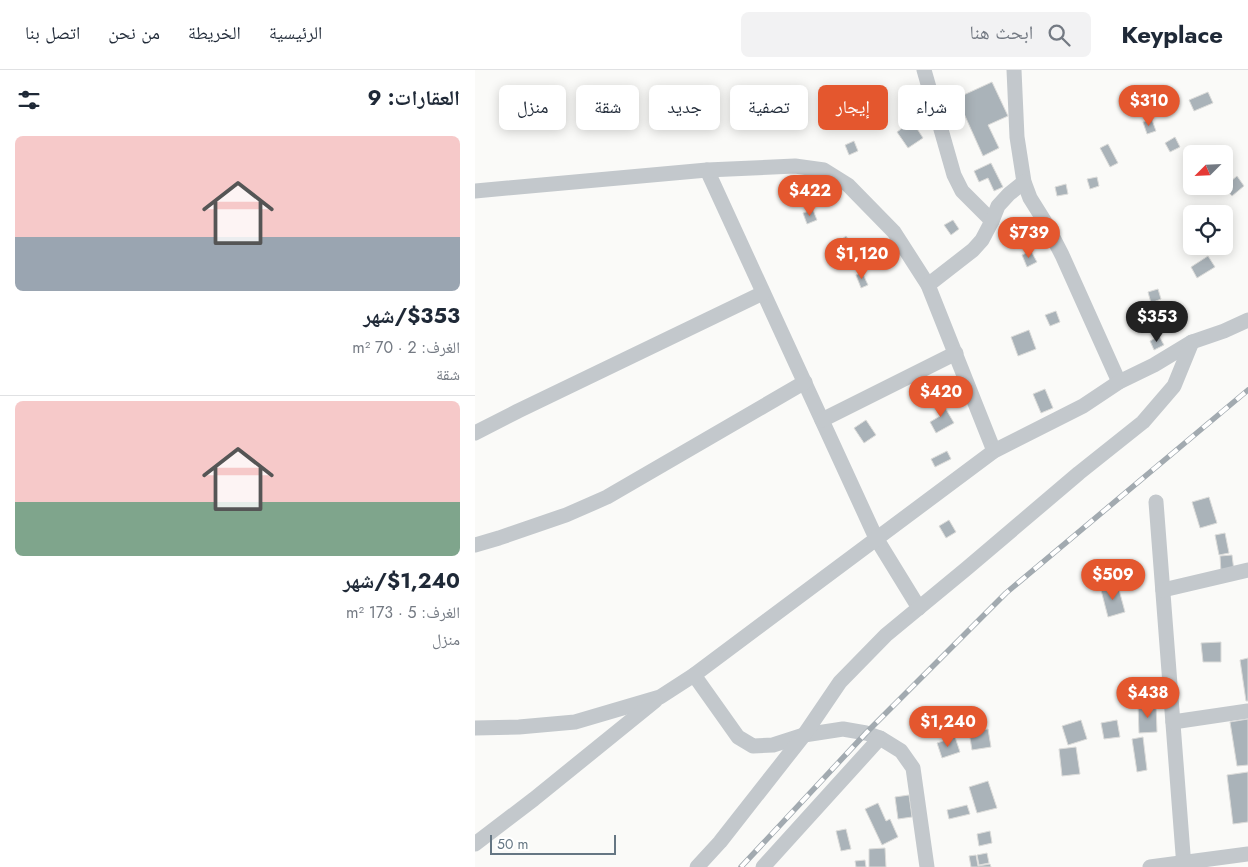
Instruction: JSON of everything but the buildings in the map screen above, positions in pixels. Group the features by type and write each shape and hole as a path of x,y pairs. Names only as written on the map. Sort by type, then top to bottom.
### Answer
{"street":[{"path":"924,70 954,175 963,191 992,221"},
{"path":"1014,70 1017,137 1024,182 1030,198 1062,255 1119,382"},
{"path":"475,191 707,170 795,166 825,170 848,186 894,232 928,285 994,451"},
{"path":"707,170 876,538 919,608"},
{"path":"928,285 973,250 982,240 998,206 1024,182"},
{"path":"475,433 763,293"},
{"path":"475,844 660,697 694,676 994,451 1083,406 1119,382 1192,342 1248,320"},
{"path":"697,867 720,842 804,735 840,682 886,635 1079,473 1143,422 1174,386 1192,342"},
{"path":"822,420 956,353"},
{"path":"475,545 566,515 607,497 805,382"},
{"path":"1156,502 1184,865"},
{"path":"1163,590 1248,570"},
{"path":"694,676 738,737 753,746 773,745 804,735 843,729 866,733 880,738 901,751 913,768 927,867"},
{"path":"475,728 519,727 575,722 660,697"},
{"path":"1173,722 1248,711"},
{"path":"763,867 880,738"},
{"path":"1151,867 1184,865 1248,854"}],"railway":[{"path":"741,867 866,733 1006,593 1248,390"}]}
